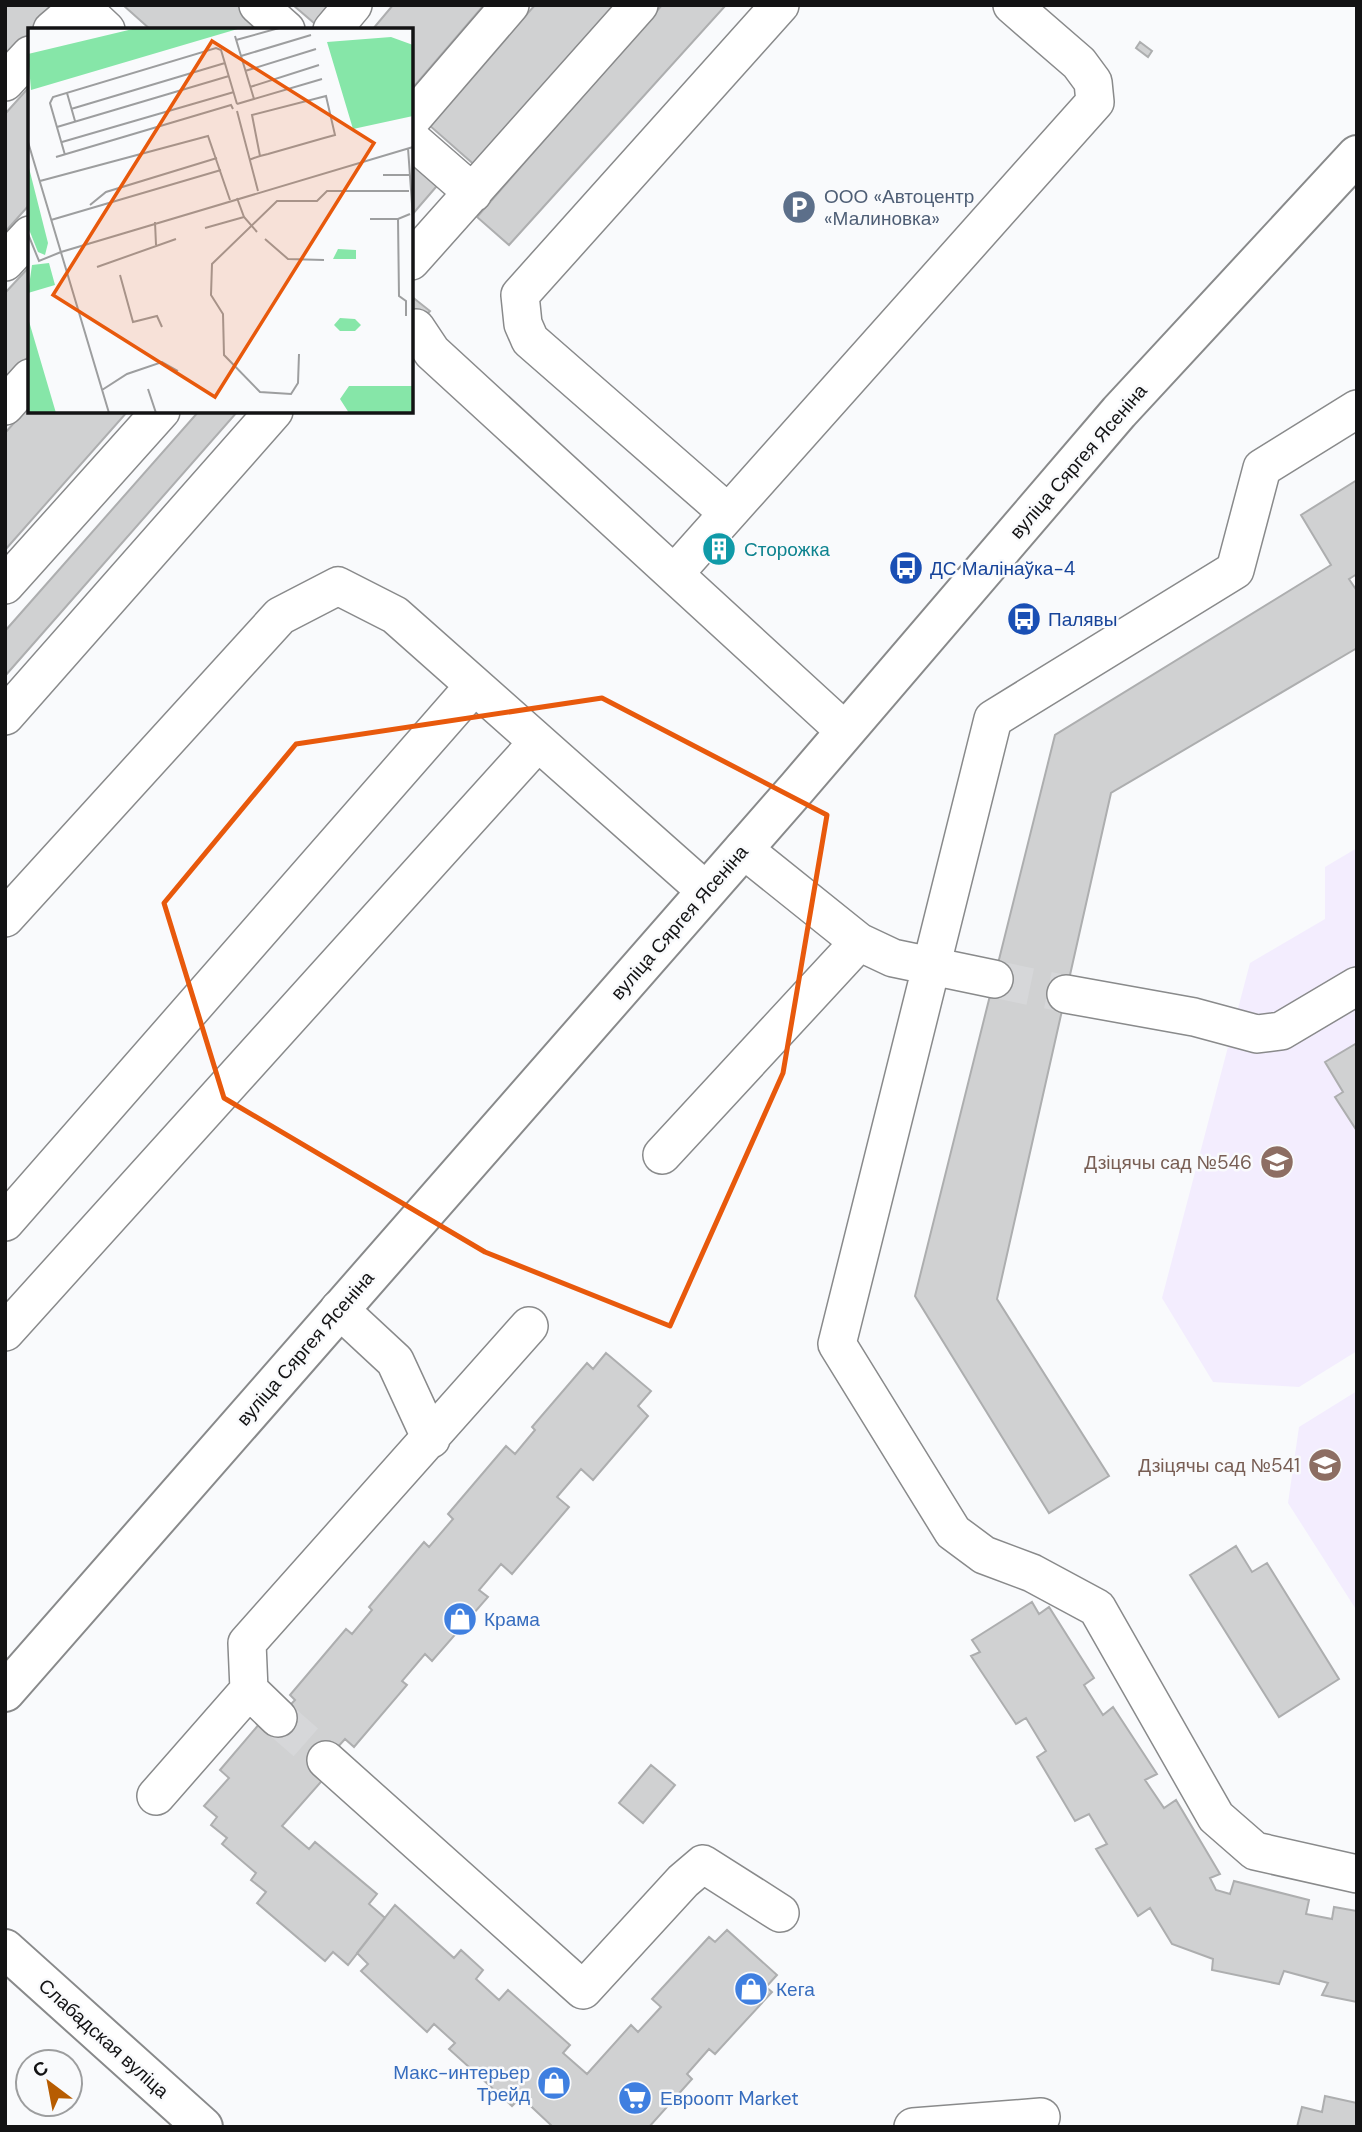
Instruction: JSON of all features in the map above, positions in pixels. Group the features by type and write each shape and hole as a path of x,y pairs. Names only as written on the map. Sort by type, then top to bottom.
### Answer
{"main road":[{"name":"вуліца Сяргея Ясеніна","path":"5,1692 845,732 1119,412 1357,155"},
{"name":"Слабадская вуліца","path":"5,1949 204,2127"}],"lane":[{"path":"258,5 284,28"},
{"path":"334,28 353,5"},
{"path":"413,118 510,5"},
{"path":"413,259 639,5"},
{"path":"728,513 530,340 523,324 520,295 780,5"},
{"path":"674,574 1095,102 1093,82 1079,64 1012,5"},
{"path":"54,28 72,13 90,16 104,28"},
{"path":"5,82 28,57"},
{"path":"413,141 473,193"},
{"path":"5,262 28,236"},
{"path":"419,341 845,732"},
{"path":"5,406 28,380"},
{"path":"1357,409 1262,468 1235,570 993,719 837,1344 953,1532 984,1555 1032,1573 1097,1608 1216,1816 1255,1851 1357,1874"},
{"path":"5,585 159,413"},
{"path":"5,716 272,413"},
{"path":"5,918 280,616 338,586 395,615 706,891"},
{"path":"5,1222 474,686"},
{"path":"5,1332 538,742"},
{"path":"743,849 859,942 893,958 994,979"},
{"path":"662,1155 859,942"},
{"path":"1066,994 1194,1017 1257,1034 1282,1031 1357,986"},
{"path":"339,1309 396,1361 431,1438"},
{"path":"278,1718 249,1690 247,1643 529,1326"},
{"path":"156,1796 249,1690"},
{"path":"326,1760 583,1990 682,1881 703,1864 780,1913"},
{"path":"913,2127 1041,2117"}],"highlighted area":[{"path":"602,698 827,815 783,1073 670,1326 485,1252 224,1098 164,903 296,744"}],"shaded area":[{"name":"Дзіцячы сад №546","path":"1357,848 1357,1351 1299,1387 1213,1382 1162,1298 1250,963 1325,919 1325,867"},
{"name":"Дзіцячы сад №541","path":"1357,1391 1357,1611 1288,1503 1299,1427"}],"building":[{"path":"5,5 55,5 36,28 28,28 28,36 5,62"},
{"path":"123,5 237,5 264,28 149,28"},
{"path":"293,5 342,5 320,28"},
{"path":"393,5 484,5 413,88 413,28 374,28"},
{"path":"535,5 623,5 478,168 429,125"},
{"path":"662,5 726,5 509,245 477,217"},
{"path":"1140,42 1152,51 1148,57 1136,48"},
{"path":"28,88 28,206 5,232 5,114"},
{"path":"413,156 442,180 413,214"},
{"path":"28,268 28,357 5,383 5,293"},
{"path":"413,298 430,311 413,330"},
{"path":"28,407 28,413 126,413 5,550 5,433"},
{"path":"197,413 236,413 5,676 5,631"},
{"path":"1357,480 1357,574 1349,579 1357,591 1357,648 1111,793 997,1299 1109,1476 1049,1513 915,1296 1055,735 1331,565 1301,515"},
{"name":"Сторожка","path":"717,537 731,549 720,562 706,550"},
{"path":"1357,1043 1357,1131 1335,1097 1343,1092 1325,1062"},
{"path":"606,1353 651,1391 638,1406 648,1416 593,1480 581,1469 557,1497 569,1507 512,1574 501,1564 479,1590 488,1597 432,1661 425,1654 402,1681 407,1685 354,1747 345,1739 326,1760 327,1775 282,1826 309,1849 315,1842 377,1894 369,1904 385,1918 348,1965 333,1952 325,1961 257,1903 266,1892 251,1880 256,1873 222,1844 227,1838 211,1825 217,1817 204,1806 229,1778 220,1770 266,1716 278,1718 295,1700 290,1695 346,1629 352,1634 372,1610 369,1607 424,1542 429,1547 453,1519 448,1514 506,1446 515,1454 535,1430 532,1427 587,1363 593,1369"},
{"path":"1236,1546 1252,1572 1267,1563 1339,1679 1279,1717 1190,1575"},
{"path":"1032,1602 1039,1614 1049,1607 1094,1678 1084,1685 1103,1715 1113,1707 1157,1774 1145,1780 1164,1808 1176,1800 1220,1874 1210,1878 1216,1890 1230,1894 1234,1881 1309,1900 1306,1914 1332,1919 1334,1907 1357,1911 1357,2002 1322,1995 1328,1983 1284,1971 1279,1984 1212,1970 1213,1959 1172,1944 1150,1908 1138,1916 1096,1849 1107,1844 1089,1814 1075,1821 1037,1757 1046,1751 1026,1718 1016,1724 971,1656 980,1652 972,1640"},
{"path":"651,1765 675,1785 643,1823 619,1803"},
{"path":"395,1905 454,1958 461,1950 483,1970 476,1979 499,2000 508,1990 570,2045 563,2053 587,2074 631,2025 638,2032 661,2007 652,1999 709,1937 715,1942 727,1930 777,1975 766,1987 772,1992 715,2054 709,2049 687,2074 692,2079 649,2127 553,2127 521,2097 512,2106 449,2049 455,2043 434,2024 427,2032 361,1971 368,1964 357,1953"},
{"path":"1325,2096 1357,2103 1357,2127 1297,2127 1302,2107 1322,2112"}],"tunnel":[{"path":"994,979 1066,994"},
{"path":"278,1718 326,1760"}],"place":[{"name":"ООО «Автоцентр «Малиновка»","path":"799,207"},
{"name":"Сторожка","path":"719,549"},
{"name":"ДС Малінаўка-4","path":"906,568"},
{"name":"Палявы","path":"1024,619"},
{"name":"Дзіцячы сад №546","path":"1277,1162"},
{"name":"Дзіцячы сад №541","path":"1325,1465"},
{"name":"Крама","path":"460,1619"},
{"name":"Кега","path":"751,1989"},
{"name":"Макс-интерьер Трейд","path":"554,2083"},
{"name":"Евроопт Market","path":"635,2098"}]}
